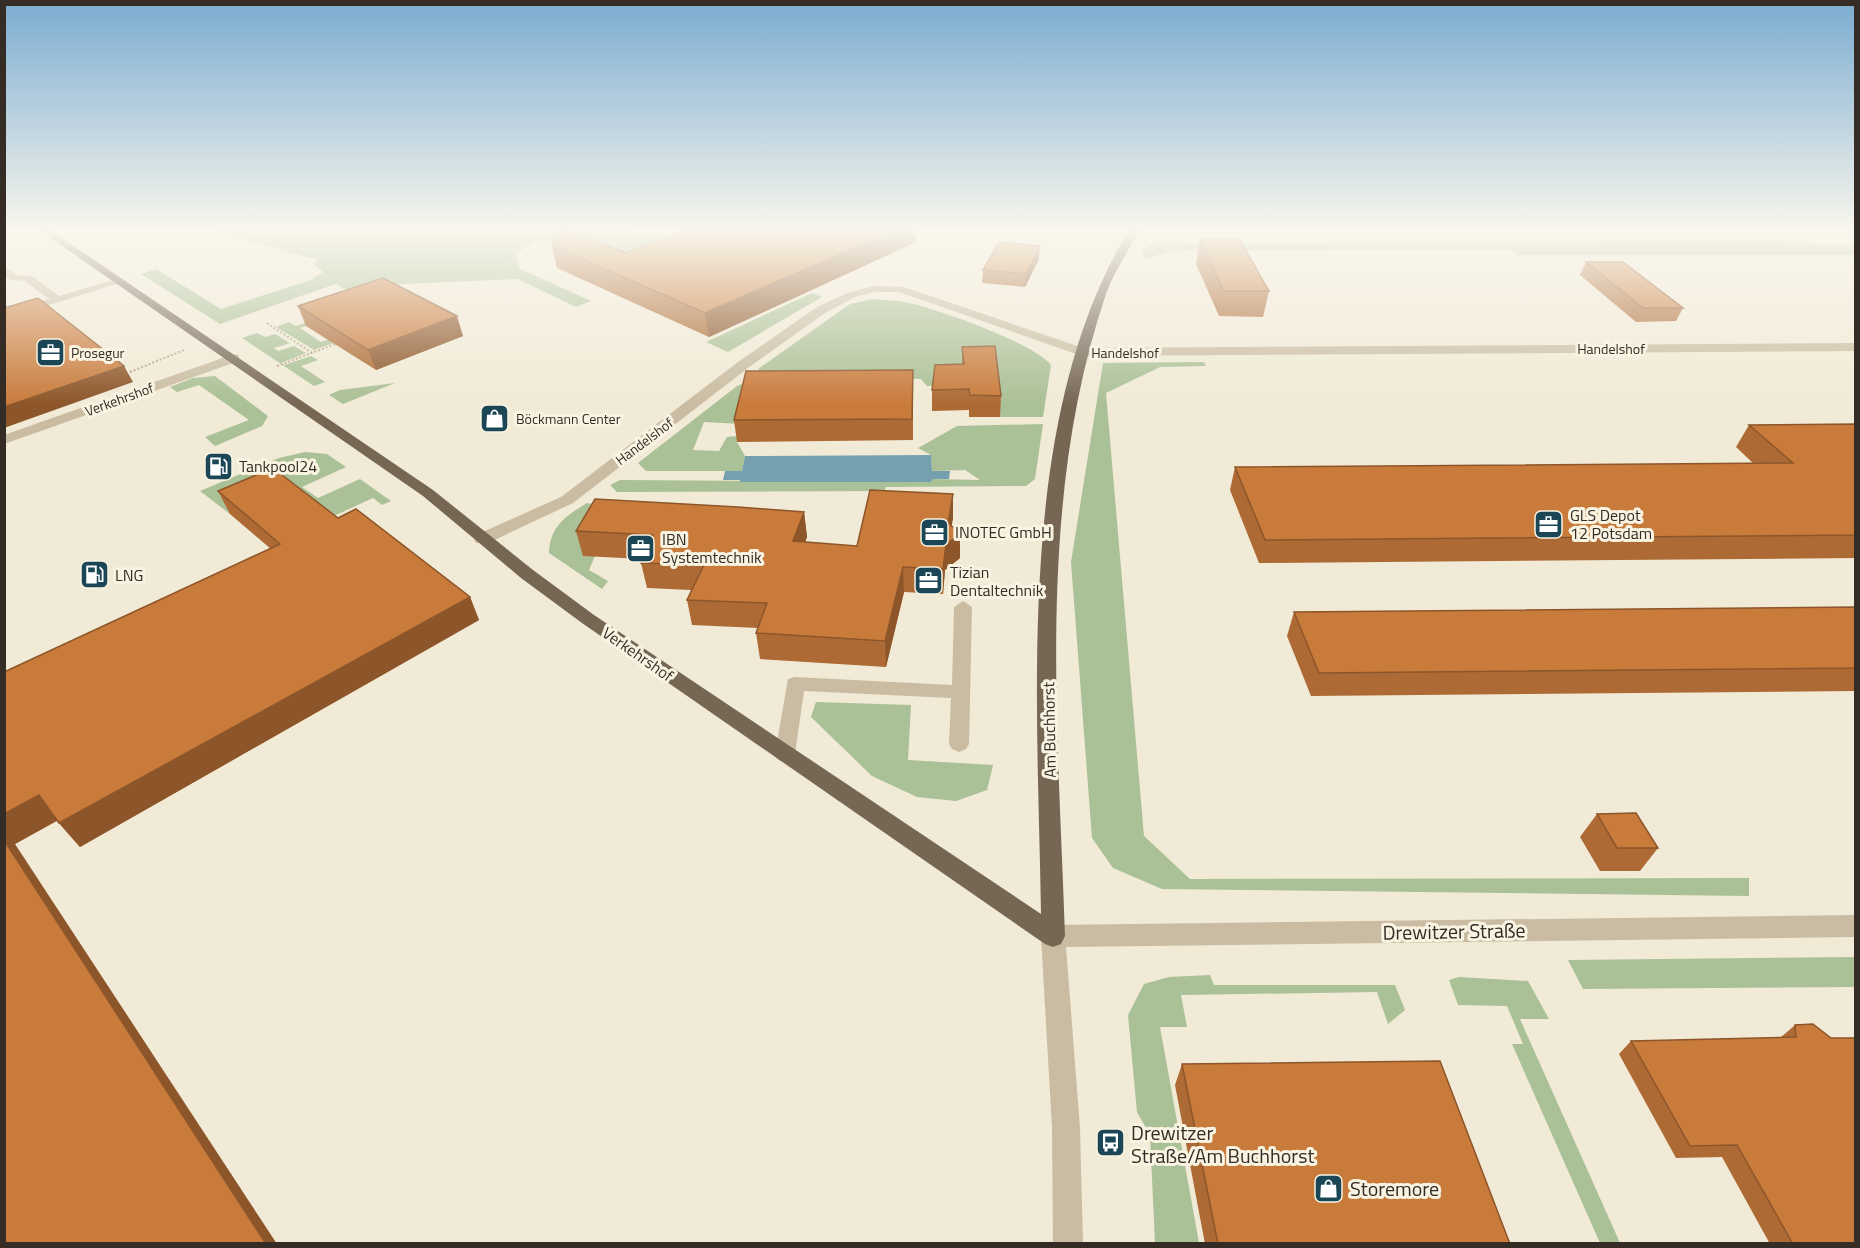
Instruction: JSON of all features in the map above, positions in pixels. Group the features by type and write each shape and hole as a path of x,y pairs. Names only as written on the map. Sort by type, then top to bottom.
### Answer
{"main road":[{"name":"Verkehrshof","path":"131,288 428,493 482,539 588,619 1053,936"},
{"name":"Am Buchhorst","path":"1053,936 1046,604 1062,439 1082,352 1105,288"}],"street":[{"path":"42,288 58,300"},
{"path":"4,316 96,288"},
{"name":"Handelshof","path":"482,539 567,500 743,365 821,310 851,296 874,289 900,289 1082,352 1856,347"},
{"name":"Verkehrshof","path":"4,440 234,358"},
{"path":"959,744 963,607"},
{"path":"785,754 795,684 961,692"},
{"name":"Drewitzer Straße","path":"1053,936 1856,926"},
{"name":"Am Buchhorst","path":"1053,936 1066,1128 1068,1244"}],"path":[{"path":"267,323 312,353"},
{"path":"129,372 139,366 208,341"},
{"path":"257,374 338,343"}],"green space":[{"path":"163,288 187,288 221,309 285,288 324,288 220,324"},
{"path":"537,288 563,288 591,301 576,307"},
{"path":"812,293 822,297 728,352 706,342"},
{"path":"390,297 300,328 321,342 340,335 336,342 314,350 276,327 289,322 296,326 367,301"},
{"path":"873,299 905,302 938,311 1005,337 1041,356 1051,365 1043,417 1000,417 963,385 927,386 921,379 764,375 758,369 850,304"},
{"path":"257,333 265,337 275,334 290,343 274,348 278,351 294,346 306,353 281,363 284,365 311,356 318,360 301,366 325,382 314,386 242,338"},
{"path":"1204,362 1206,366 1160,367 1106,393 1144,836 1190,879 1749,878 1749,896 1162,889 1113,868 1092,838 1071,562 1103,363"},
{"path":"215,376 268,416 262,426 215,446 205,437 249,420 199,385 177,392 170,387 193,378"},
{"path":"751,380 741,424 704,422 693,450 719,451 727,437 738,436 737,442 745,456 742,471 646,471 638,463 737,386"},
{"path":"395,383 343,404 329,395 340,390"},
{"path":"1043,424 1035,479 1026,486 886,487 884,491 617,492 610,485 620,480 931,482 933,479 980,480 965,470 932,471 931,455 918,448 957,426"},
{"path":"305,452 327,454 346,467 302,487 318,498 360,479 391,501 382,505 373,498 323,521 285,490 230,514 200,491 279,458"},
{"path":"587,503 601,506 595,556 589,570 608,581 602,589 549,553 552,536 560,523"},
{"path":"816,702 911,705 908,760 993,765 987,790 956,801 917,797 872,776 811,717"},
{"path":"1855,957 1855,987 1583,989 1568,960"},
{"path":"1210,975 1214,985 1395,985 1405,1010 1388,1024 1377,992 1181,995 1187,1027 1160,1027 1199,1243 1155,1243 1150,1135 1137,1112 1128,1015 1144,984 1169,977"},
{"path":"1459,977 1528,981 1549,1019 1520,1019 1620,1243 1600,1243 1512,1044 1523,1044 1507,1006 1458,1005 1449,980"}],"water":[{"path":"931,455 932,471 950,471 949,479 933,479 931,482 740,482 740,480 723,480 725,471 742,471 745,456"}],"building":[{"path":"352,288 403,288 457,316 368,350 298,306"},
{"path":"648,288 762,288 705,313"},
{"path":"1223,288 1267,288 1269,291 1224,291"},
{"path":"1619,288 1657,288 1683,308 1643,308"},
{"name":"Prosegur","path":"38,298 124,366 4,407 4,308"},
{"path":"995,346 1001,396 970,395 969,389 932,390 935,365 964,364 962,347"},
{"path":"913,370 912,419 734,420 746,371"},
{"name":"GLS Depot 12 Potsdam","path":"1856,424 1856,535 1265,540 1235,467 1793,463 1749,425"},
{"path":"273,468 338,518 356,509 470,597 59,823 39,795 4,814 4,672 280,544 218,491"},
{"path":"870,490 953,494 948,523 960,533 946,545 943,569 903,567 885,641 756,633 767,603 687,600 704,565 641,563 653,535 576,531 595,499 804,512 793,541 857,546"},
{"path":"1856,607 1856,668 1319,673 1294,612"},
{"path":"1636,813 1658,848 1617,848 1597,814"},
{"path":"4,840 266,1244 4,1244"},
{"path":"1813,1024 1831,1038 1856,1038 1856,1244 1793,1244 1737,1145 1690,1146 1631,1041 1796,1037 1795,1025"},
{"name":"Storemore","path":"1440,1061 1510,1244 1218,1244 1182,1064"}],"place":[{"name":"Prosegur","path":"50,352"},
{"name":"Böckmann Center","path":"495,418"},
{"name":"Tankpool24","path":"218,466"},
{"name":"GLS Depot 12 Potsdam","path":"1549,524"},
{"name":"INOTEC GmbH","path":"934,532"},
{"name":"IBN Systemtechnik","path":"641,548"},
{"name":"LNG","path":"94,575"},
{"name":"Tizian Dentaltechnik","path":"929,581"},
{"name":"Drewitzer Straße/Am Buchhorst","path":"1110,1143"},
{"name":"Storemore","path":"1329,1188"}]}
